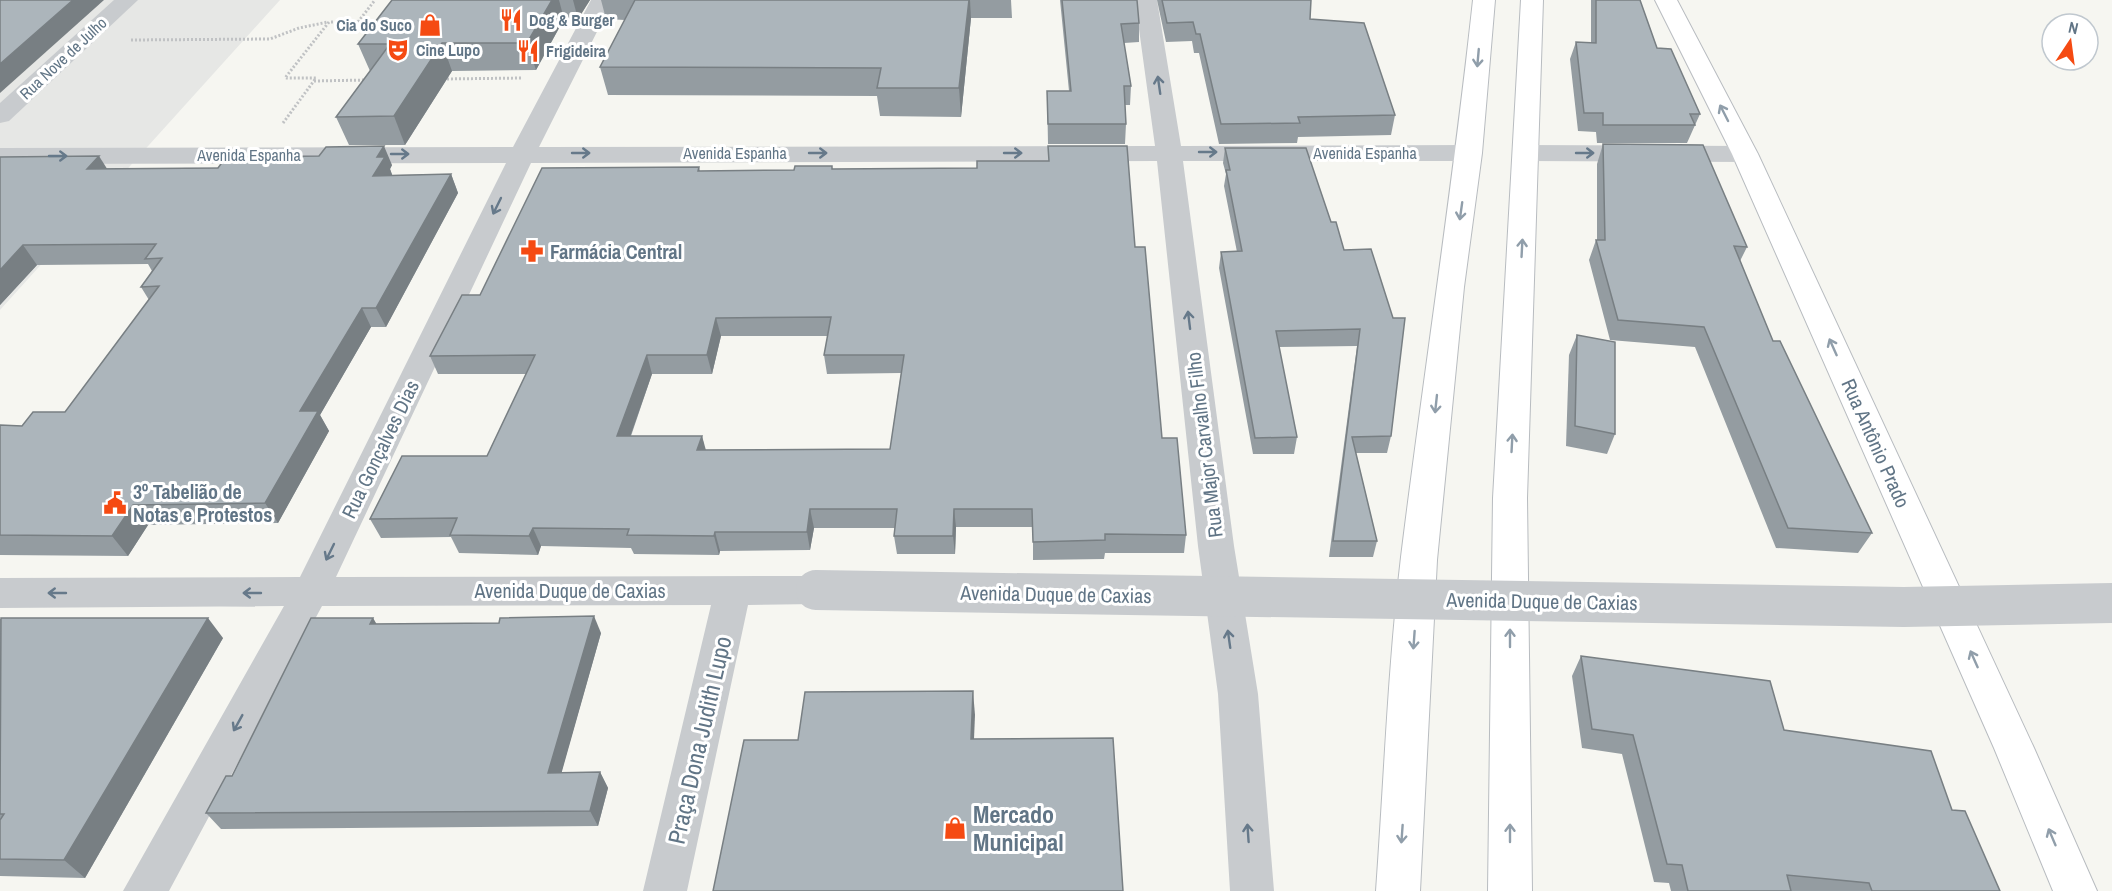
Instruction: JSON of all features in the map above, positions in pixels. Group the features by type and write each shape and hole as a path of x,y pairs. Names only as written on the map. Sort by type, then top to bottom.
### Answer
{"main road":[{"path":"1398,891 1419,560 1450,287 1469,153 1484,0"},
{"path":"1509,891 1510,498 1532,0"},
{"name":"Rua Antônio Prado","path":"1666,0 1745,154 2014,748 2075,891"}],"street":[{"name":"Rua Nove de Julho","path":"0,116 127,0"},
{"name":"Rua Gonçalves Dias","path":"145,891 311,592 523,153 566,76 602,0"},
{"name":"Rua Major Carvalho Filho","path":"1146,0 1169,152 1216,546 1238,694 1252,891"},
{"name":"Avenida Espanha","path":"0,156 523,153 1469,153"},
{"path":"1527,153 1745,154"},
{"name":"Avenida Duque de Caxias","path":"0,593 733,589 1904,606 2112,603"},
{"name":"Praça Dona Judith Lupo","path":"664,891 733,589"}],"path":[{"path":"358,22 375,0"},
{"path":"82,41 270,39 289,31 329,22 380,22"},
{"path":"259,155 316,78 285,78 329,22"},
{"path":"440,79 566,76"},
{"path":"314,81 371,80"}],"shaded area":[{"path":"0,0 280,0 0,310"}],"building":[{"path":"0,0 73,0 0,64"},
{"path":"392,0 552,0 527,43 442,43 394,116 336,117 390,44 358,44"},
{"path":"635,0 969,0 959,88 877,88 881,68 600,67"},
{"path":"1062,0 1137,0 1139,23 1121,24 1131,86 1124,86 1126,124 1048,124 1047,91 1071,91"},
{"path":"1162,0 1311,0 1310,19 1364,23 1395,115 1298,117 1300,123 1221,124 1200,34 1196,34 1193,22 1167,23"},
{"path":"1596,0 1640,0 1657,48 1671,49 1700,114 1690,114 1695,125 1603,125 1603,113 1584,113 1576,42 1596,43"},
{"path":"1603,144 1703,145 1747,247 1734,246 1773,341 1780,341 1872,533 1788,528 1704,327 1618,320 1596,240 1605,240"},
{"path":"384,146 377,157 385,157 373,176 451,174 376,308 362,308 300,411 318,411 265,503 133,505 112,536 0,535 0,425 22,426 33,412 65,412 159,286 141,287 162,258 145,259 156,244 23,245 0,270 0,157 99,156 87,169 218,168 226,157 319,156 326,147"},
{"path":"1048,146 1127,146 1135,247 1145,247 1162,438 1177,438 1186,535 1105,534 1105,540 1033,542 1032,509 954,509 953,536 894,536 897,509 810,509 807,532 715,532 714,536 627,535 629,529 533,528 529,536 450,535 457,518 370,519 402,456 487,456 535,355 430,356 462,295 480,295 542,168 699,167 698,171 794,170 795,166 832,166 832,169 977,168 977,161 1049,161","holes":["831,317 824,355 904,355 890,449 697,450 702,436 617,436 647,355 707,355 716,318"]},
{"path":"1225,148 1306,148 1331,222 1336,222 1344,250 1371,249 1393,318 1405,318 1391,436 1352,437 1377,541 1333,541 1360,329 1276,331 1297,437 1255,438 1221,252 1242,251 1226,170 1230,170"},
{"path":"1577,335 1615,342 1615,434 1575,426"},
{"path":"594,616 548,773 600,772 590,811 206,813 226,776 232,776 311,618 373,618 370,624 499,623 500,618"},
{"path":"1,618 208,618 64,860 0,859 0,820 4,814 0,814"},
{"path":"1581,656 1770,681 1784,730 1931,751 1952,810 1965,811 2000,891 1872,891 1869,883 1787,875 1791,891 1688,891 1682,865 1667,864 1633,735 1592,729"},
{"name":"Mercado Municipal","path":"973,691 971,739 1113,738 1123,891 713,891 744,740 798,740 805,692"}],"place":[{"name":"Dog & Burger","path":"511,20"},
{"name":"Cia do Suco","path":"430,25"},
{"name":"Cine Lupo","path":"398,50"},
{"name":"Frigideira","path":"528,51"},
{"name":"Farmácia Central","path":"532,251"},
{"name":"3º Tabelião de Notas e Protestos","path":"115,503"},
{"name":"Mercado Municipal","path":"955,828"}]}
